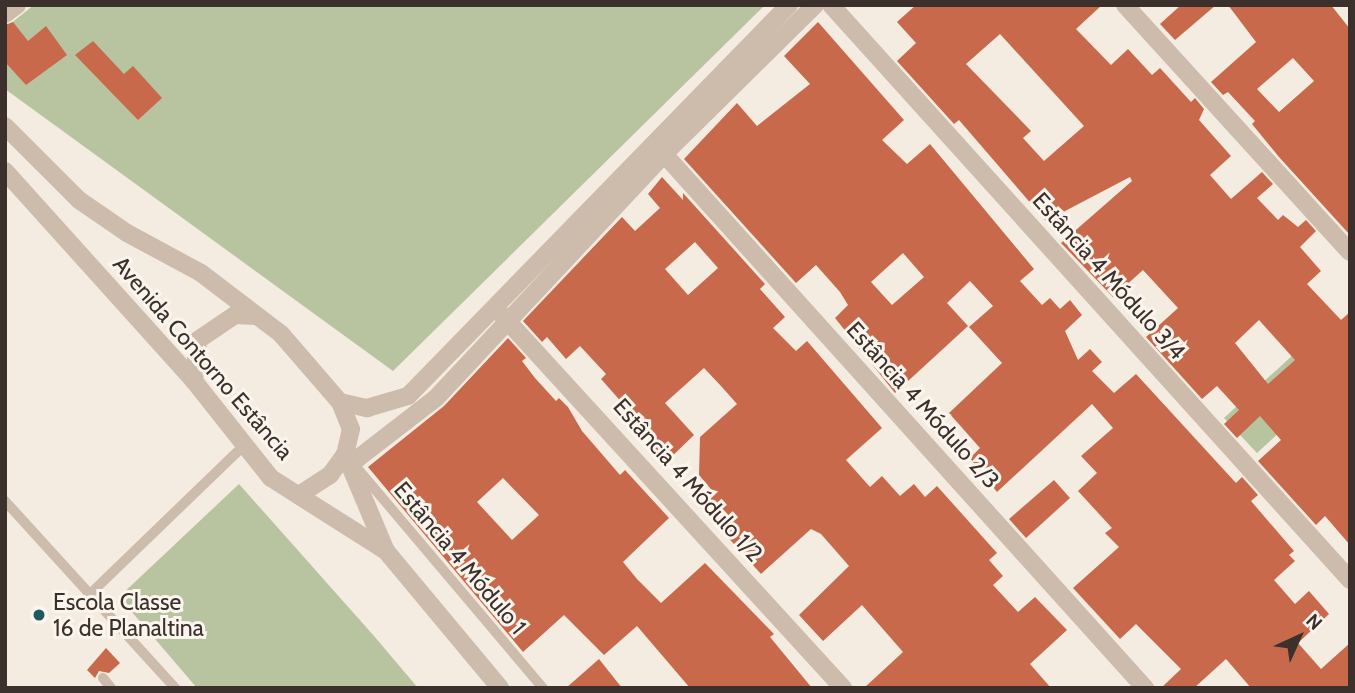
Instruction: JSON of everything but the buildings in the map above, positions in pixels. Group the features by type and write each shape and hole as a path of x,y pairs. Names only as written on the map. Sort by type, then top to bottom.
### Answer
{"street":[{"path":"5,14 17,5"},
{"path":"340,402 367,408 408,396 789,5"},
{"path":"299,495 330,475 345,454 357,459 436,398 664,154 815,5"},
{"name":"Estância 4 Módulo 3/4","path":"831,5 1350,580"},
{"path":"1125,5 1350,252"},
{"name":"Avenida Contorno Estância","path":"5,127 79,200 127,233 201,273 281,334 340,402 351,429 345,454 386,551 500,688"},
{"name":"Estância 4 Módulo 2/3","path":"664,154 1145,688"},
{"name":"Avenida Contorno Estância","path":"5,171 194,381 271,478 358,537 386,551"},
{"name":"Estância 4 Módulo 1/2","path":"494,308 510,321 843,688"},
{"path":"194,381 198,341 235,315 258,316"}],"lane":[{"path":"90,594 243,446"},
{"name":"Estância 4 Módulo 1","path":"345,454 543,688"},
{"path":"5,502 176,688"},
{"path":"103,678 111,688"}],"green space":[{"path":"34,5 765,5 393,371 5,89 5,28"},
{"path":"1318,332 1350,367 1257,453 1224,418"},
{"path":"239,484 418,688 197,688 119,597"}],"place":[{"name":"Escola Classe 16 de Planaltina","path":"39,615"}]}
